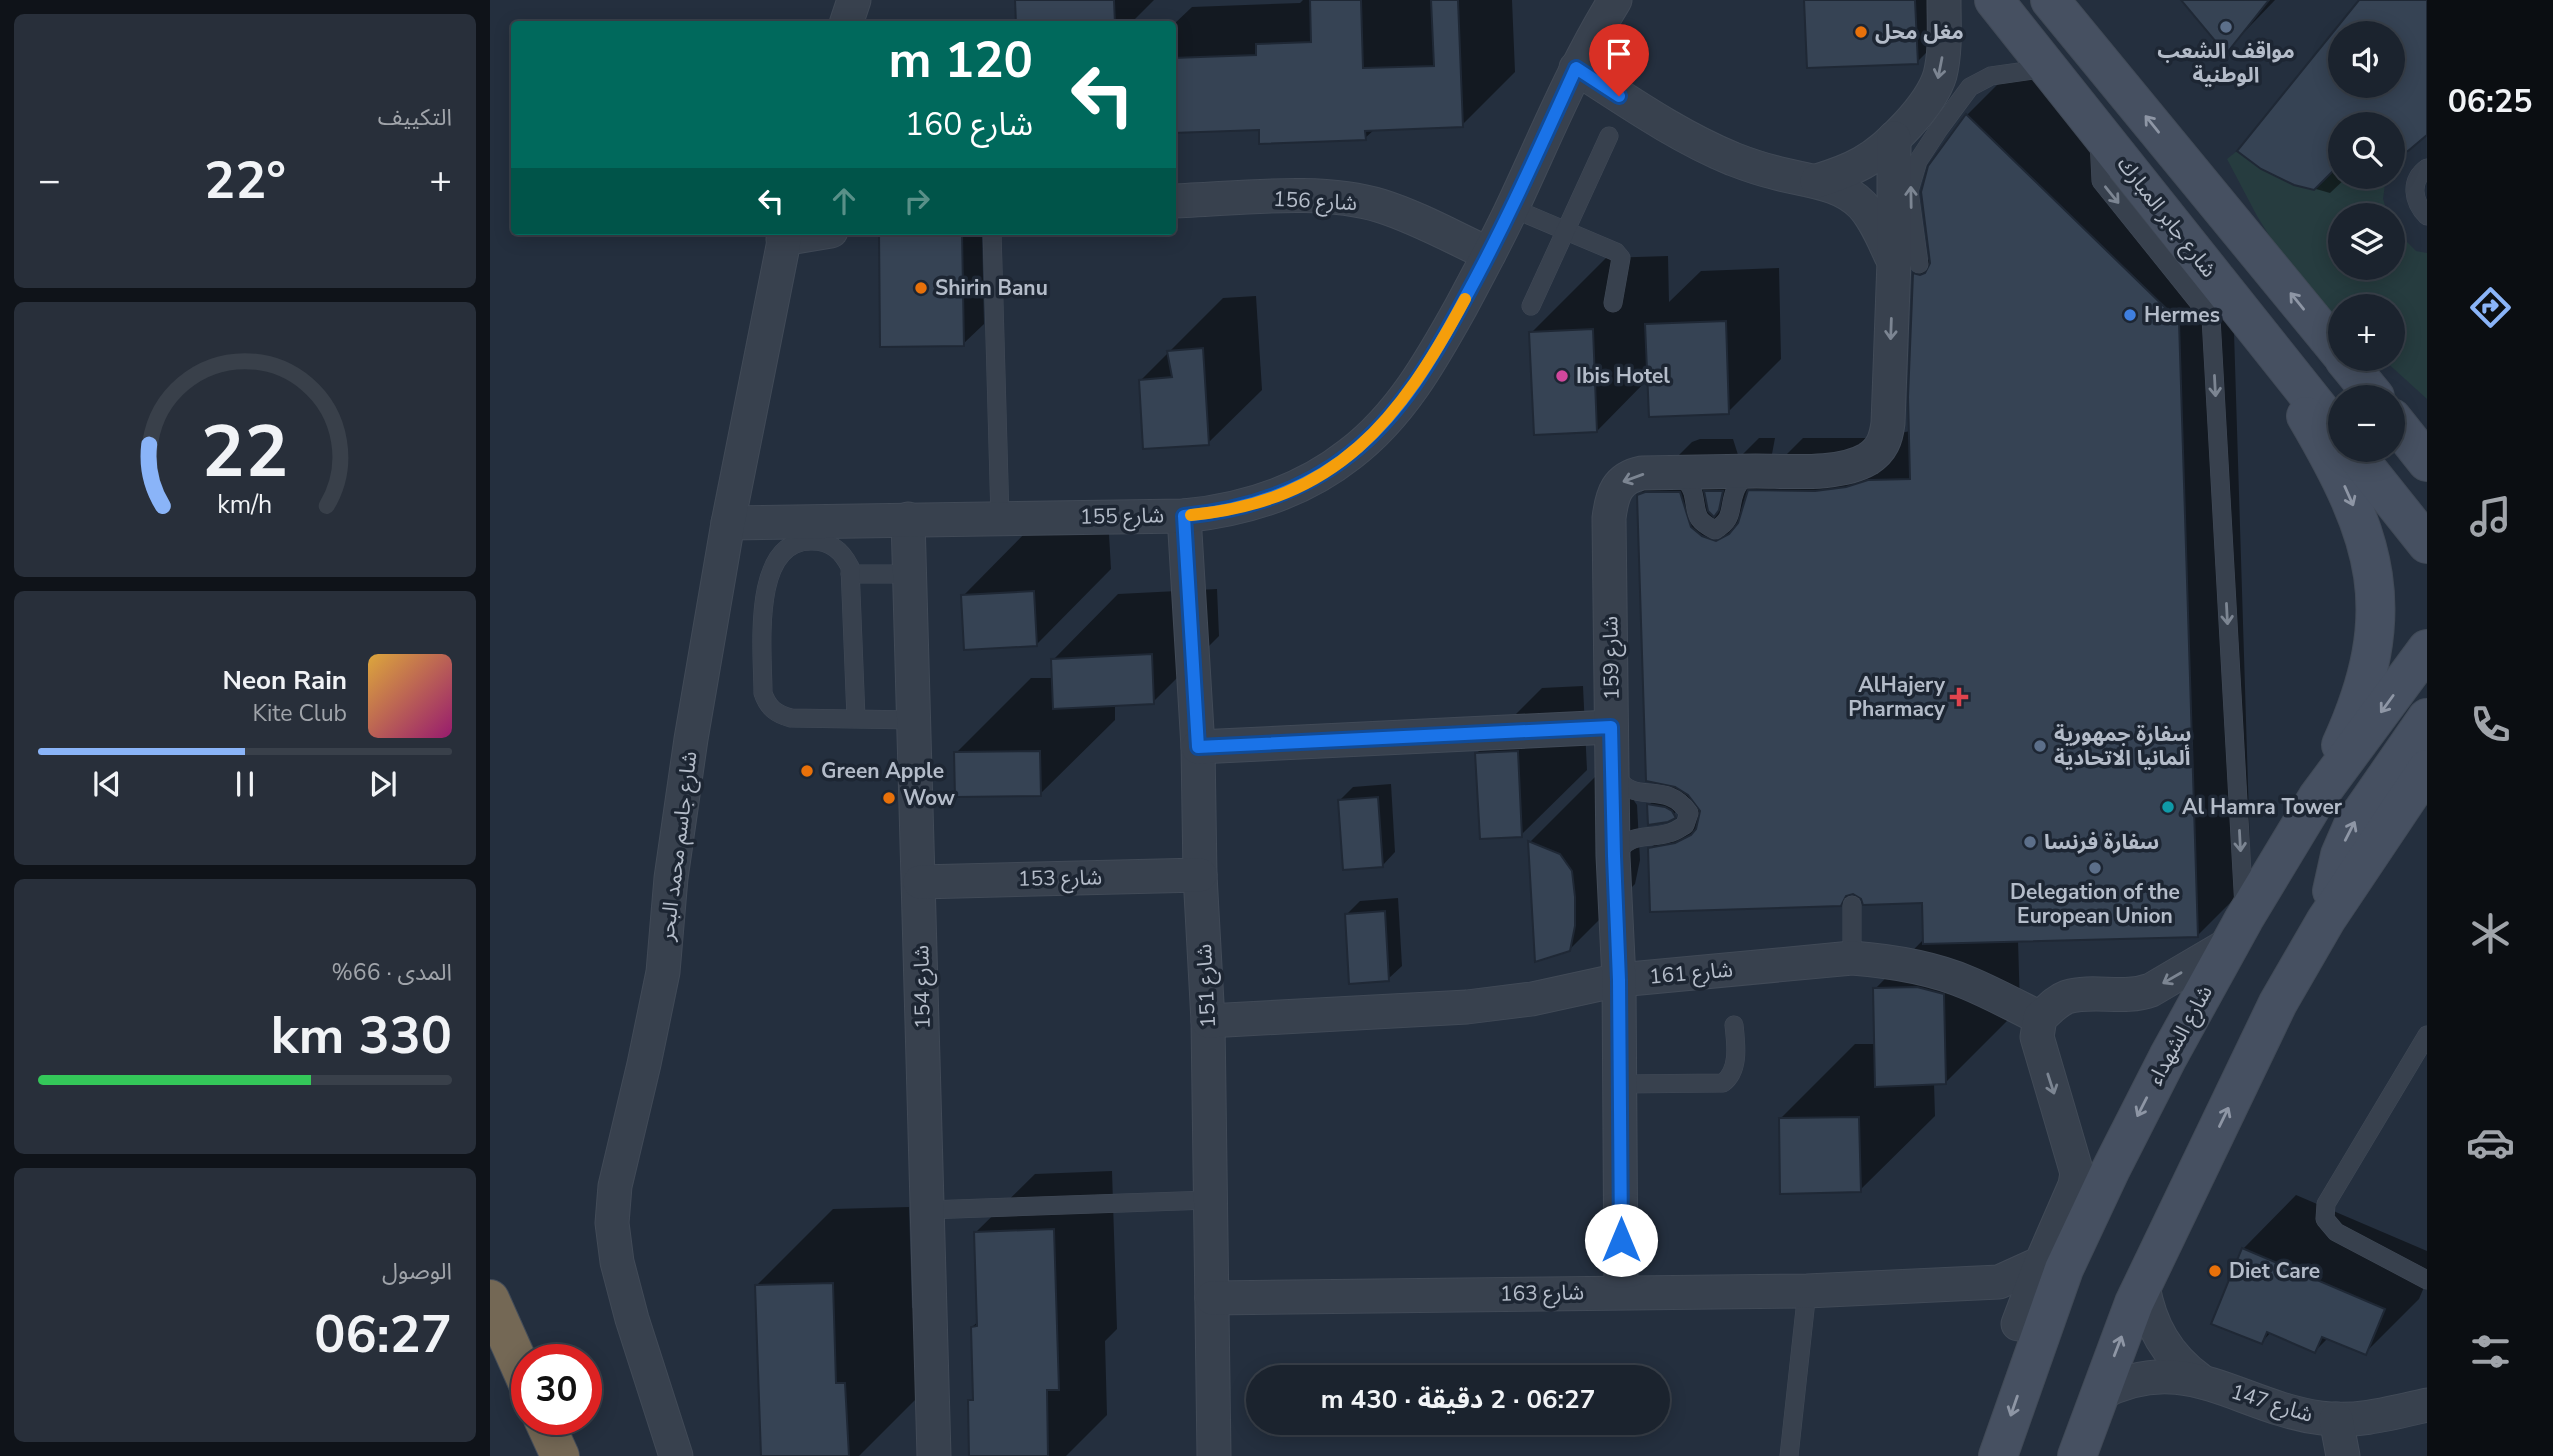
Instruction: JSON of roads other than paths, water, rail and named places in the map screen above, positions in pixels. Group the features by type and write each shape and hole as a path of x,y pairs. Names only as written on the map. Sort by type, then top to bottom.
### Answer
{"highway":[{"path":"490,1299 511,1346"},
{"path":"550,1435 559,1456"}],"main road":[{"name":"شارع جابر المبارك","path":"1994,0 2328,420"},
{"path":"2050,0 2361,377"},
{"path":"2254,328 2340,475 2361,528 2374,573 2376,620 2370,662 2344,740 2317,798"},
{"path":"2405,413 2427,428"},
{"path":"2405,434 2427,462"},
{"path":"2362,462 2427,544"},
{"name":"شارع الشهداء","path":"1998,1456 2064,1269 2168,1057 2238,931 2317,798 2427,649"},
{"path":"2335,907 2340,855 2353,825 2427,718"},
{"path":"2077,1456 2143,1286 2278,1003 2335,907 2427,769"},
{"path":"2335,907 2396,838 2427,811"}],"street":[{"path":"847,21 854,0"},
{"name":"شارع 155","path":"728,523 1184,516 1213,513 1280,495 1327,471 1351,454 1399,406 1424,372 1489,254 1576,68 1615,0"},
{"path":"1817,181 1864,162 1894,138 1930,97 1939,79 1942,64 1944,0"},
{"name":"شارع 159","path":"1576,68 1662,123 1732,158 1775,173 1817,181 1844,192 1862,204 1906,263"},
{"name":"شارع 159","path":"1621,1292 1619,980 1611,727 1609,518 1613,495 1623,481 1636,475 1843,468 1870,457 1882,444 1888,423 1906,263 1894,138"},
{"name":"شارع 156","path":"1176,201 1323,196 1360,202 1402,214 1489,254"},
{"name":"شارع جاسم محمد البحر","path":"676,1456 632,1319 617,1262 612,1223 615,1186 663,972 671,878 691,739 728,523 784,235"},
{"name":"شارع 151","path":"1184,516 1198,747 1200,875 1208,1021 1214,1456"},
{"name":"شارع 154","path":"908,519 934,1456"},
{"path":"1198,747 1611,727"},
{"name":"شارع 153","path":"920,882 1200,875"},
{"path":"2018,1324 2075,1185 2077,1172 2037,1037 2040,1018 2066,997 2137,995 2151,990 2238,931"},
{"name":"شارع 161","path":"1208,1021 1467,1007 1532,999 1619,980 1852,958 1888,960 1955,978 2040,1018"},
{"name":"شارع 163","path":"1212,1298 1807,1291 1999,1282 2041,1263"},
{"path":"1999,1282 2018,1324 2027,1369"},
{"name":"شارع 147","path":"2143,1286 2152,1323 2161,1340 2178,1362 2200,1380"},
{"name":"شارع 147","path":"2099,1394 2132,1379 2174,1376 2200,1380 2285,1410 2336,1419 2382,1415 2427,1405"},
{"path":"2336,1419 2343,1456"}],"lane":[{"path":"1906,263 1909,191 1918,161 1933,138 1970,88 1991,76 2049,68"},
{"path":"2098,131 2101,181 2211,318 2238,931"},
{"path":"1531,306 1609,136"},
{"path":"2427,168 2416,181 2414,193 2417,206 2427,216"},
{"path":"1512,208 1606,247 1621,258 1614,303"},
{"path":"992,235 1000,518"},
{"path":"2211,318 2254,328"},
{"path":"1681,473 1693,492 1695,512 1703,524 1715,530 1724,525 1731,515 1734,494 1748,472"},
{"path":"856,718 850,566 837,549 817,541 804,541 793,545 775,560 762,606 764,693 772,709 791,718 915,720"},
{"path":"850,574 910,574"},
{"path":"1612,770 1620,784 1635,792 1668,795 1681,801 1689,813 1685,825 1670,833 1638,837 1623,843 1614,856"},
{"path":"1852,905 1852,958"},
{"path":"1620,1084 1723,1083 1728,1079 1737,1051 1734,1026"},
{"path":"2427,1035 2326,1204 2325,1219 2336,1232 2427,1280"},
{"path":"927,1210 1209,1200"},
{"path":"1789,1456 1807,1291"}],"place":[{"name":"مواقف الشعب الوطنية","path":"2226,27"},
{"name":"مغل محل","path":"1861,32"},
{"name":"Shirin Banu","path":"921,288"},
{"name":"Hermes","path":"2130,315"},
{"name":"Ibis Hotel","path":"1562,376"},
{"name":"AlHajery Pharmacy","path":"1959,697"},
{"name":"سفارة جمهورية ألمانيا الاتحادية","path":"2040,746"},
{"name":"Green Apple","path":"807,771"},
{"name":"Wow","path":"889,798"},
{"name":"Al Hamra Tower","path":"2168,807"},
{"name":"سفارة فرنسا","path":"2030,842"},
{"name":"Delegation of the European Union","path":"2095,868"},
{"name":"Diet Care","path":"2215,1271"}]}
